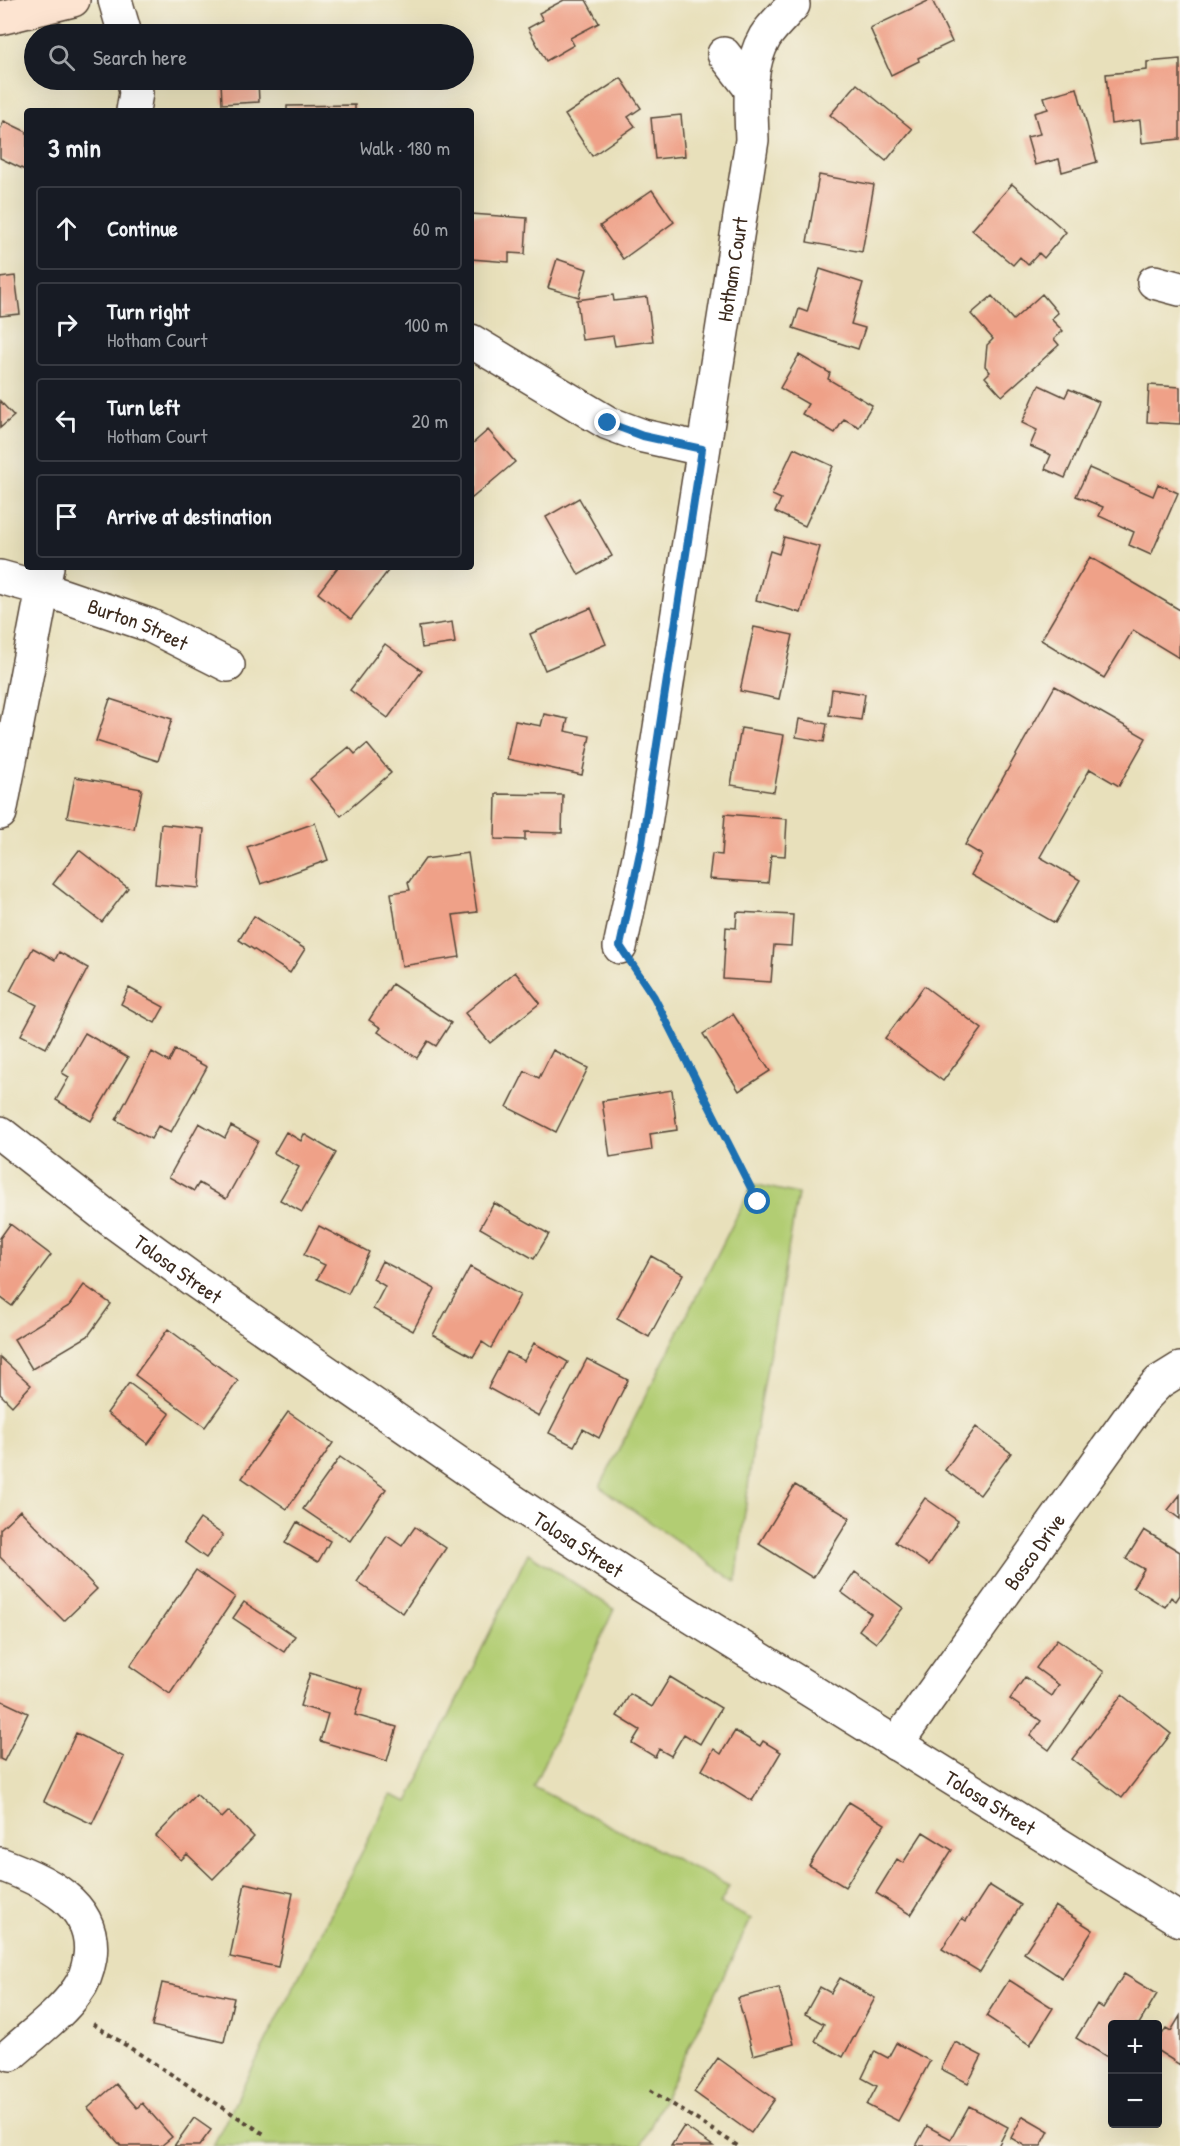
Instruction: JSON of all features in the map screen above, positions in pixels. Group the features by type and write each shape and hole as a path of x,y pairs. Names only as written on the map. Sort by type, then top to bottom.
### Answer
{"street":[{"path":"0,18 73,0"},
{"path":"115,0 122,24"},
{"name":"Hotham Court","path":"620,946 642,843 752,140 751,89 755,57 766,35 793,5"},
{"path":"724,54 751,89"},
{"path":"134,108 136,90"},
{"path":"474,342 608,423 643,436 702,449"},
{"name":"Burton Street","path":"0,577 45,578 228,665"},
{"path":"0,813 45,578"},
{"name":"Tolosa Street","path":"0,1133 165,1260 396,1421 641,1585 1180,1920"},
{"name":"Bosco Drive","path":"896,1743 1142,1400 1159,1382 1180,1369"},
{"path":"0,1864 26,1874 59,1892 79,1909 90,1929 91,1950 88,1970 79,1990 65,2006 11,2054"}],"path":[{"path":"620,946 654,997 758,1202"},
{"path":"65,2006 264,2134"},
{"path":"650,2090 738,2146"}],"green space":[{"path":"753,1184 798,1194 754,1440 736,1582 600,1487"},
{"path":"528,1553 614,1609 533,1787 729,1886 720,1904 751,1919 641,2146 213,2146 391,1795 408,1802"}],"building":[{"path":"564,0 586,0 599,23 570,38 574,45 546,61 528,28 543,20 539,13"},
{"path":"930,0 952,42 918,58 919,61 891,75 870,28"},
{"path":"1180,59 1180,139 1142,143 1140,120 1111,124 1106,74 1147,70 1147,62"},
{"path":"621,78 641,108 628,117 635,126 592,156 565,115"},
{"path":"857,84 912,129 886,161 830,115"},
{"path":"1077,88 1097,162 1062,172 1059,159 1035,165 1027,137 1040,134 1034,113 1048,109 1044,97"},
{"path":"221,90 258,90 259,102 222,104"},
{"path":"355,105 355,108 287,108 287,106"},
{"path":"681,115 685,156 655,159 651,118"},
{"path":"4,121 24,131 24,170 0,158 0,130"},
{"path":"819,175 874,185 862,252 807,242"},
{"path":"1012,184 1066,232 1044,258 1039,253 1028,265 1020,257 1013,265 972,230"},
{"path":"652,190 674,222 623,259 600,226"},
{"path":"474,214 527,218 525,254 509,253 509,262 474,259"},
{"path":"557,259 587,269 579,297 548,288"},
{"path":"820,269 863,283 851,324 865,328 858,349 793,328 799,309 807,312"},
{"path":"15,276 20,314 0,316 0,278"},
{"path":"1042,294 1058,313 1051,319 1063,331 1054,339 1059,345 1002,396 985,377 990,372 985,366 987,345 993,339 971,314 992,296 1013,320"},
{"path":"613,295 614,301 647,297 653,341 615,346 613,336 582,340 577,300"},
{"path":"799,355 830,373 828,379 872,405 859,427 844,419 835,433 802,414 808,404 780,388"},
{"path":"1039,385 1065,397 1069,389 1099,402 1065,478 1045,469 1051,455 1030,446 1037,430 1022,423"},
{"path":"1149,385 1180,387 1180,424 1147,422"},
{"path":"0,401 14,416 0,428"},
{"path":"488,430 515,462 474,496 474,442"},
{"path":"794,448 833,466 805,526 775,512 781,499 772,495"},
{"path":"1089,468 1153,496 1158,484 1178,493 1151,555 1129,545 1134,532 1099,516 1103,507 1076,496"},
{"path":"579,498 612,556 579,575 546,517"},
{"path":"784,537 820,547 801,613 756,600 770,551 779,554"},
{"path":"1090,557 1180,610 1179,658 1133,630 1104,678 1041,640"},
{"path":"336,570 389,570 351,619 318,593"},
{"path":"591,608 606,644 545,670 530,634"},
{"path":"452,622 455,643 422,648 419,627"},
{"path":"754,627 793,635 779,699 740,691"},
{"path":"385,644 422,671 388,718 350,690"},
{"path":"1055,686 1146,738 1119,786 1090,769 1040,857 1080,880 1055,923 971,875 982,855 965,845"},
{"path":"832,689 865,694 861,720 829,715"},
{"path":"110,699 172,719 158,761 96,741"},
{"path":"544,714 568,719 565,731 590,736 582,775 507,759 515,721 541,726"},
{"path":"799,719 827,724 824,742 796,737"},
{"path":"741,728 784,735 774,792 731,785"},
{"path":"367,744 391,773 341,816 310,779 349,747 355,754"},
{"path":"75,777 142,789 134,829 67,817"},
{"path":"496,794 563,795 562,833 525,832 525,840 495,839"},
{"path":"725,814 787,819 785,856 771,855 768,883 709,879 712,854 722,855"},
{"path":"315,823 328,860 261,884 247,847"},
{"path":"161,824 204,829 199,888 155,884"},
{"path":"79,850 128,888 102,922 53,884"},
{"path":"468,853 477,912 453,915 460,957 402,966 391,893 410,890 408,883 425,859"},
{"path":"737,912 793,915 791,946 774,945 771,982 723,979 726,927 736,928"},
{"path":"254,916 305,949 290,973 239,940"},
{"path":"33,948 55,960 59,952 88,968 46,1048 21,1035 37,1005 10,991"},
{"path":"515,972 540,1003 490,1043 465,1013"},
{"path":"392,984 451,1023 436,1046 428,1041 417,1058 378,1032 381,1028 369,1020"},
{"path":"924,986 982,1029 943,1081 885,1038"},
{"path":"129,988 164,1007 155,1023 121,1004"},
{"path":"733,1014 770,1071 739,1091 703,1034"},
{"path":"85,1033 128,1058 91,1121 56,1100 69,1077 62,1073"},
{"path":"175,1050 207,1067 171,1132 158,1126 151,1139 116,1120 152,1052 169,1062"},
{"path":"553,1050 588,1068 556,1132 507,1107 525,1071 539,1078"},
{"path":"672,1090 677,1130 650,1134 652,1150 610,1157 602,1101"},
{"path":"199,1123 225,1138 231,1126 258,1141 226,1199 199,1183 194,1191 169,1177"},
{"path":"286,1132 301,1141 304,1134 336,1153 302,1212 280,1200 299,1167 274,1153"},
{"path":"494,1203 549,1234 534,1259 480,1228"},
{"path":"10,1224 51,1255 12,1306 0,1297 0,1238"},
{"path":"319,1226 369,1252 348,1294 317,1279 325,1265 304,1255"},
{"path":"651,1256 683,1274 649,1337 617,1319"},
{"path":"382,1261 435,1289 413,1331 373,1309 385,1286 373,1279"},
{"path":"470,1267 520,1295 491,1348 482,1342 473,1357 433,1335"},
{"path":"84,1285 111,1304 88,1336 32,1369 14,1339 69,1306"},
{"path":"168,1329 238,1381 205,1427 135,1375"},
{"path":"534,1343 568,1362 539,1416 488,1388 507,1352 524,1361"},
{"path":"0,1357 31,1385 12,1406 0,1394"},
{"path":"587,1359 628,1380 599,1438 583,1429 574,1446 549,1433"},
{"path":"129,1383 170,1414 148,1444 107,1413"},
{"path":"288,1412 333,1443 287,1509 242,1478"},
{"path":"976,1427 1011,1453 980,1495 945,1470"},
{"path":"340,1457 386,1489 350,1541 303,1509"},
{"path":"795,1485 850,1518 813,1578 759,1544"},
{"path":"1180,1495 1180,1519 1168,1510"},
{"path":"925,1498 958,1521 929,1565 895,1542"},
{"path":"20,1510 97,1589 64,1621 0,1557 0,1529"},
{"path":"200,1519 223,1535 206,1558 184,1542"},
{"path":"297,1522 330,1541 318,1562 285,1543"},
{"path":"415,1527 446,1548 403,1613 357,1582 387,1536 402,1546"},
{"path":"1144,1530 1180,1552 1180,1595 1176,1601 1171,1597 1165,1607 1133,1587 1144,1569 1126,1559"},
{"path":"196,1570 235,1597 170,1694 130,1666"},
{"path":"855,1572 903,1608 876,1643 859,1630 871,1614 841,1592"},
{"path":"244,1602 295,1636 284,1652 233,1618"},
{"path":"1057,1639 1104,1672 1049,1750 1030,1736 1041,1721 1010,1699 1025,1677 1052,1696 1059,1685 1036,1668"},
{"path":"310,1673 363,1689 355,1715 397,1727 387,1761 320,1741 328,1714 300,1706"},
{"path":"670,1677 721,1708 700,1744 684,1734 671,1756 659,1749 655,1757 632,1743 640,1730 617,1716 630,1694 652,1707"},
{"path":"1122,1695 1171,1734 1122,1798 1072,1759"},
{"path":"0,1700 28,1713 4,1761 0,1759"},
{"path":"735,1731 760,1746 763,1741 781,1752 752,1801 702,1770 714,1749 721,1754"},
{"path":"76,1733 124,1757 92,1824 44,1801"},
{"path":"196,1794 222,1818 229,1811 254,1837 213,1879 187,1854 181,1860 156,1836"},
{"path":"849,1802 885,1824 845,1887 809,1865"},
{"path":"923,1832 952,1850 911,1915 876,1893 897,1859 903,1863"},
{"path":"245,1883 293,1893 278,1967 230,1957"},
{"path":"989,1885 1021,1905 980,1972 942,1949 962,1918 966,1921"},
{"path":"1055,1906 1093,1930 1062,1978 1024,1953"},
{"path":"1124,1974 1157,1994 1141,2020 1108,2020 1108,2058 1076,2038 1097,2004 1103,2008"},
{"path":"840,1978 875,1998 843,2057 815,2041 824,2024 805,2014 820,1987 831,1993"},
{"path":"1009,1980 1053,2008 1030,2045 986,2016"},
{"path":"162,1983 234,1998 224,2042 152,2026"},
{"path":"779,1988 794,2044 753,2055 738,1998"},
{"path":"1180,2016 1180,2065 1162,2054 1162,2034 1166,2028 1171,2031"},
{"path":"955,2042 982,2056 968,2083 941,2069"},
{"path":"896,2043 930,2061 898,2121 867,2105 877,2086 862,2078 875,2051 888,2058"},
{"path":"718,2058 775,2099 751,2133 694,2092"},
{"path":"116,2084 137,2108 142,2103 172,2137 161,2146 121,2146 88,2108"},
{"path":"969,2106 1008,2127 998,2146 916,2146 927,2126 951,2139"},
{"path":"1023,2116 1049,2131 1041,2146 1025,2146 1011,2138"},
{"path":"194,2118 211,2130 199,2146 174,2146"},
{"path":"684,2126 713,2146 671,2146"}],"route":[{"path":"608,423 643,436 702,449 642,843 620,946 654,997 758,1202"}]}
